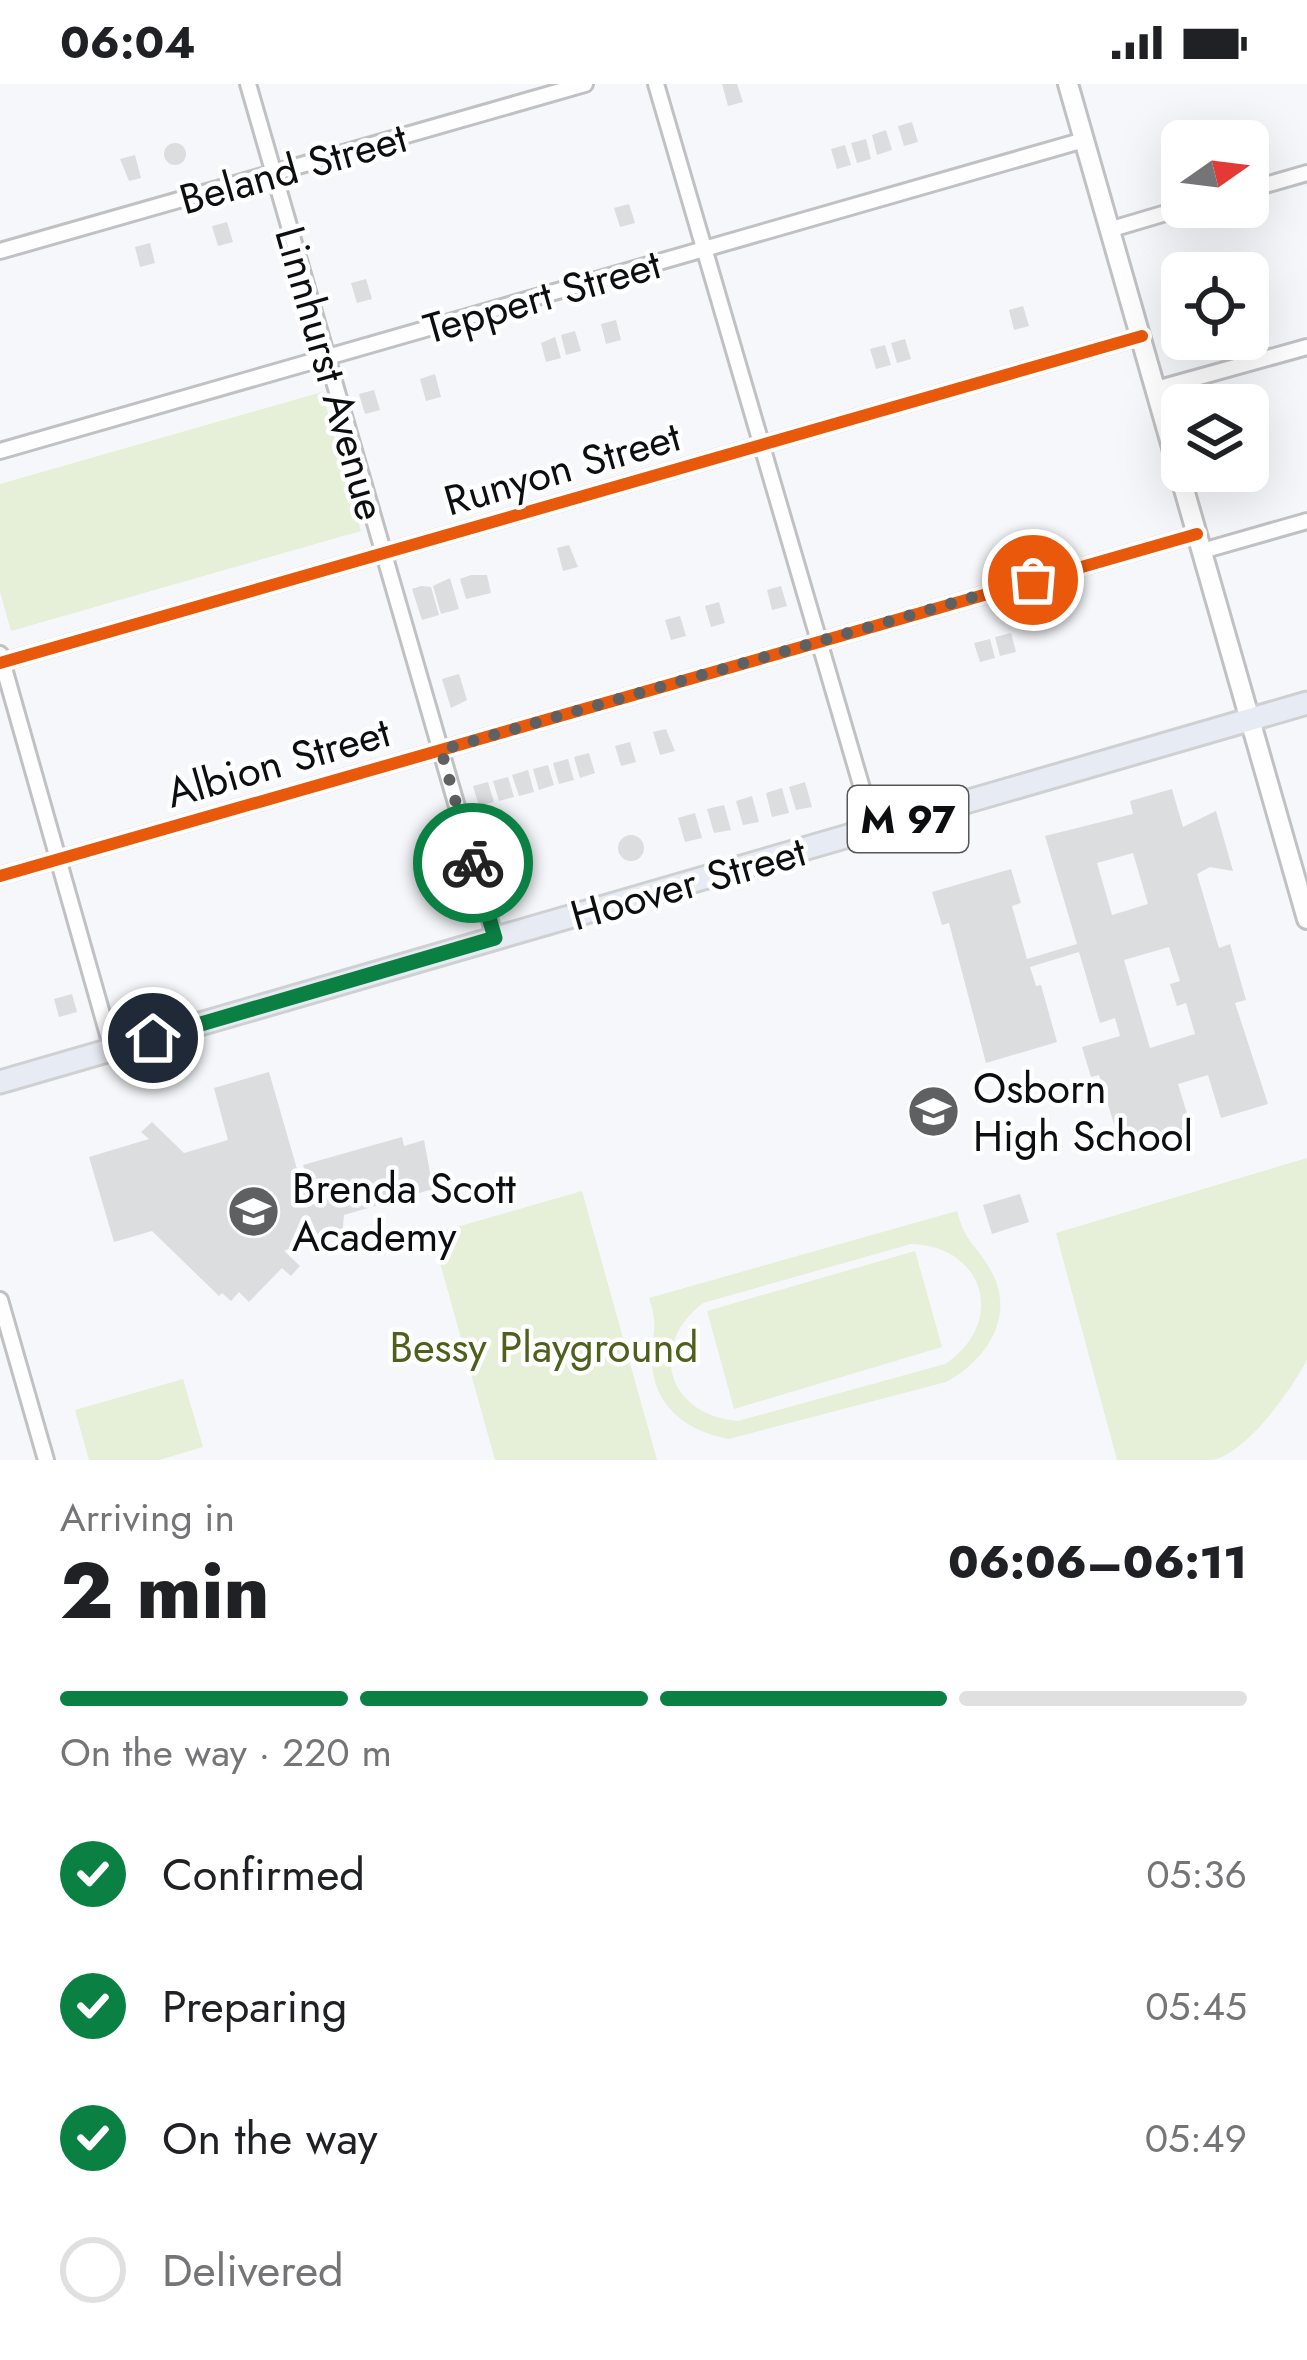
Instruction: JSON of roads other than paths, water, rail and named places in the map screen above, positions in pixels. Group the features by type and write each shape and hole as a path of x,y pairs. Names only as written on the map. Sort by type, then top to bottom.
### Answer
{"main road":[{"name":"Hoover Street","path":"0,1082 1307,703"}],"street":[{"name":"Linnhurst Avenue","path":"248,84 495,938"},
{"name":"Beland Street","path":"0,251 585,84"},
{"path":"656,84 874,829"},
{"path":"1068,84 1306,914"},
{"name":"Teppert Street","path":"0,451 1084,140"},
{"path":"1269,184 1307,173"},
{"path":"1112,229 1161,214"},
{"name":"Runyon Street","path":"1,660 1142,336"},
{"path":"1156,389 1307,347"},
{"name":"Albion Street","path":"0,876 819,641 1200,542 1307,521"},
{"path":"1,660 112,1049"},
{"path":"0,1300 46,1460"}],"place":[{"name":"Osborn High School","path":"934,1112"},
{"name":"Brenda Scott Academy","path":"253,1212"}],"park label":[{"name":"Bessy Playground","path":"544,1347"}]}
